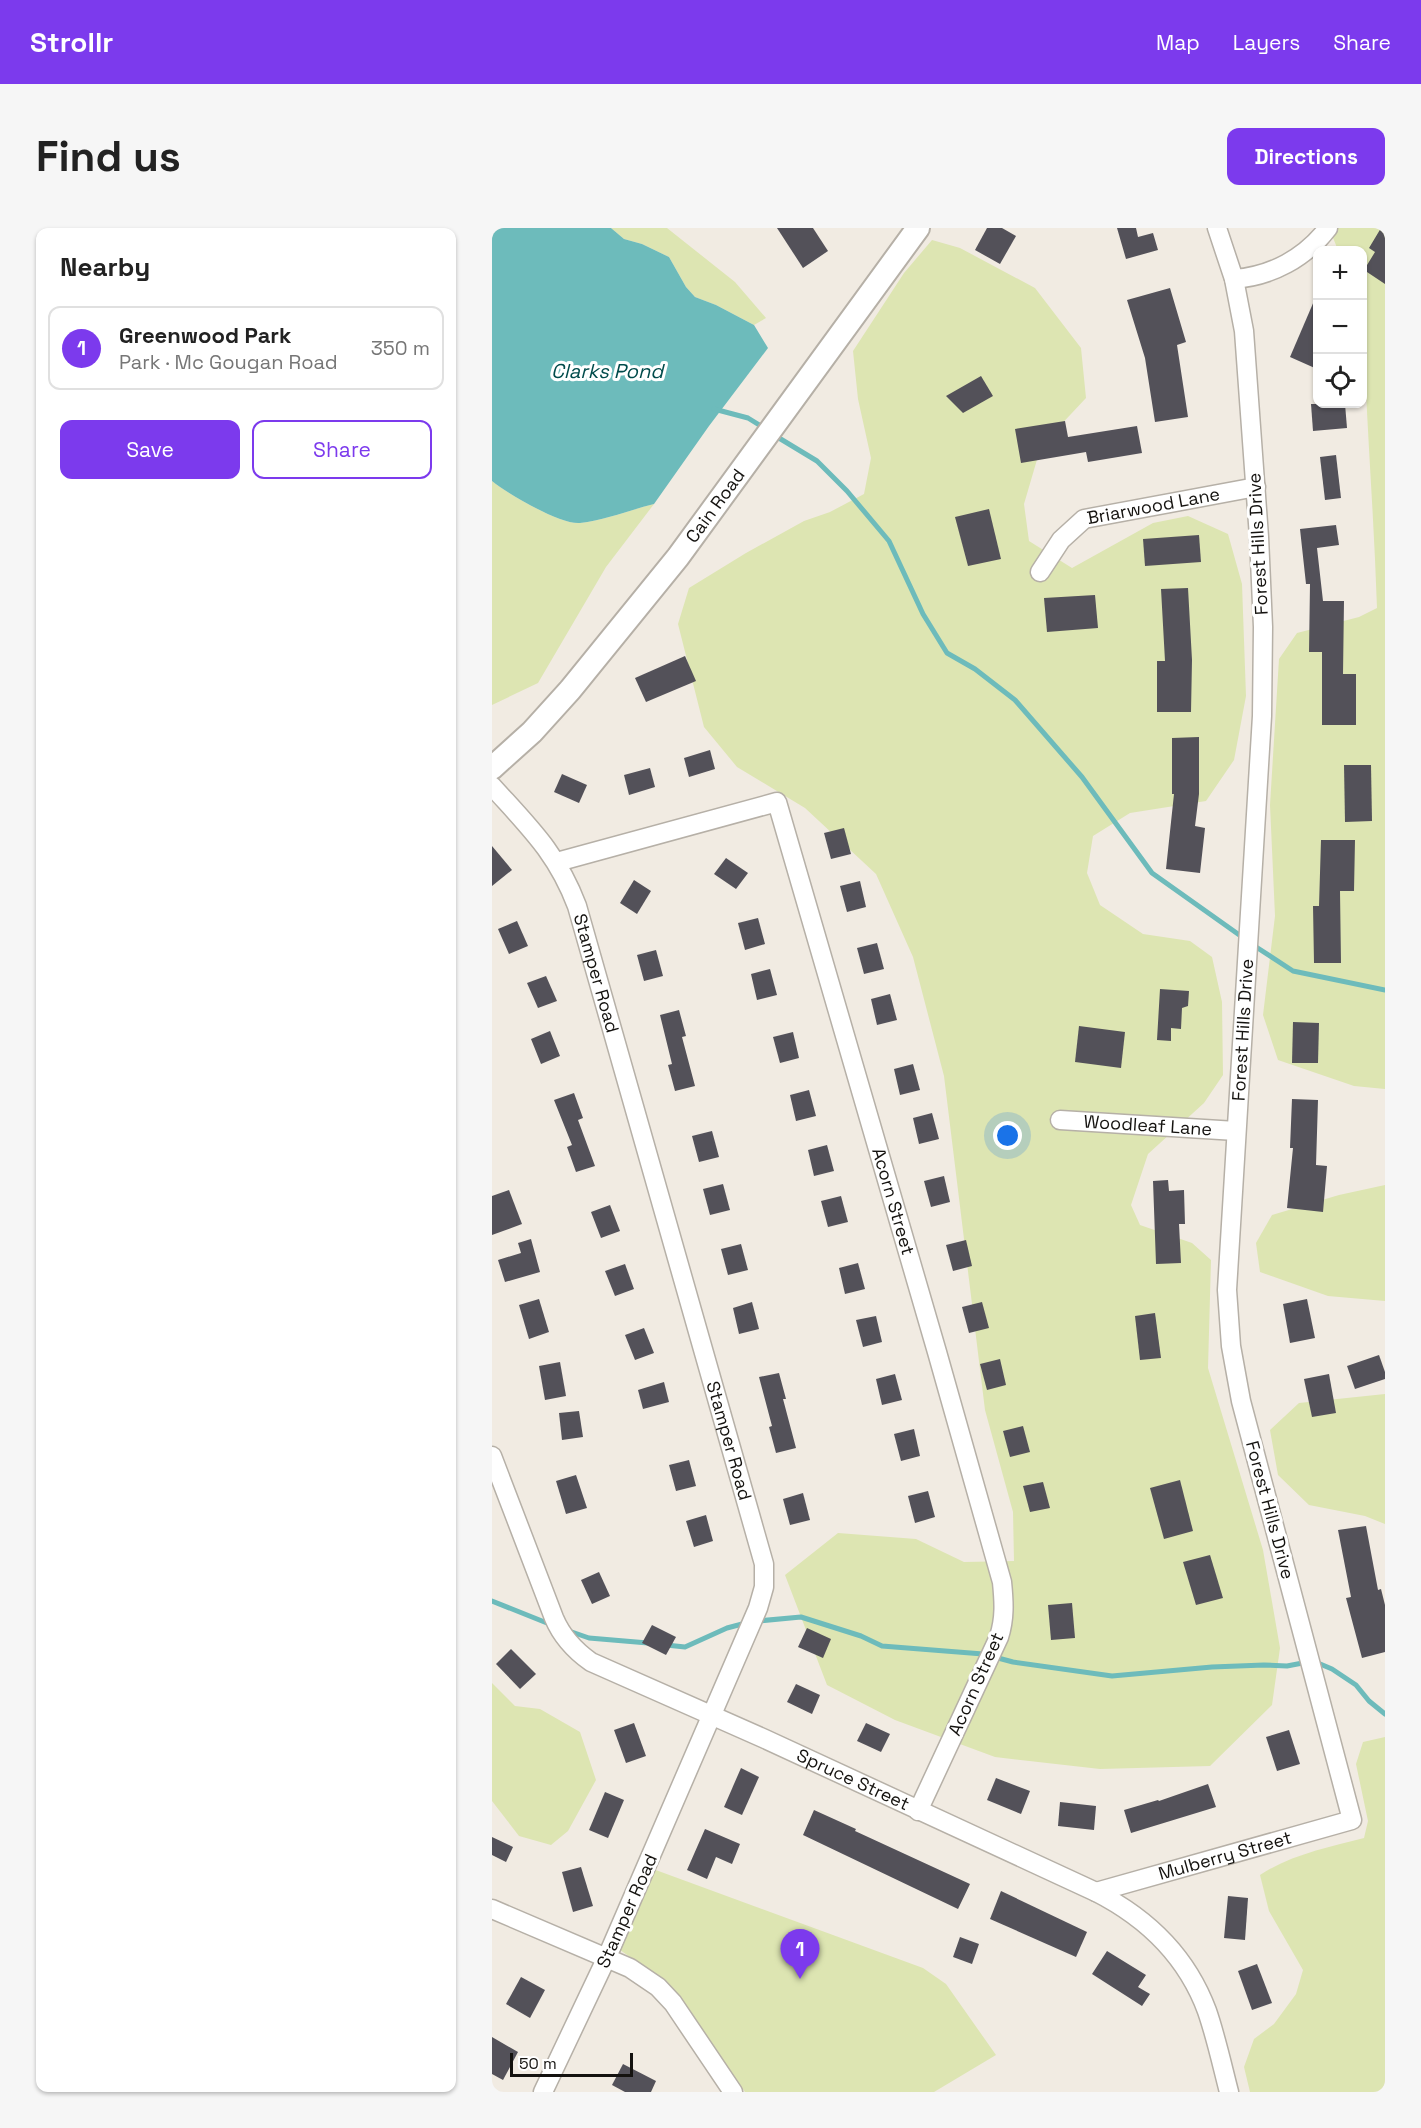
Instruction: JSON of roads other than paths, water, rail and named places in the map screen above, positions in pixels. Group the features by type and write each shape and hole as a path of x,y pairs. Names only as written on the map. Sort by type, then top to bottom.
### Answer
{"main road":[{"name":"Cain Road","path":"492,768 532,732 570,690 670,566 918,228"}],"street":[{"name":"Forest Hills Drive","path":"1217,228 1234,279 1244,331 1256,487 1263,627 1262,716 1227,1290 1231,1346 1241,1401 1352,1820"},
{"path":"1234,279 1266,273 1287,264 1306,252 1328,228"},
{"name":"Briarwood Lane","path":"1040,572 1061,540 1084,519 1256,487"},
{"name":"Stamper Road","path":"492,786 544,843 557,862 577,906 764,1564 764,1587 758,1608 607,1957 543,2092"},
{"name":"Acorn Street","path":"557,862 777,802 937,1352 1003,1593 1004,1616 999,1637 918,1811"},
{"name":"Woodleaf Lane","path":"1060,1120 1236,1131"},
{"name":"Spruce Street","path":"492,1456 554,1618 572,1646 591,1662 1096,1892 1126,1909 1152,1929 1188,1972 1207,2013 1229,2092"},
{"name":"Mulberry Street","path":"1096,1892 1352,1820"},
{"path":"492,1909 607,1957 630,1968 658,1987 673,2003 733,2092"}],"water":[{"name":"Clarks Pond","path":"492,228 611,228 624,239 642,244 669,257 686,287 695,297 754,325 768,348 654,504 599,520 571,522 535,508 492,481"}],"waterway":[{"path":"714,409 748,418 764,428"},
{"path":"774,435 817,461 847,491 889,541 923,614 947,653 975,669 1015,700 1082,777 1152,873 1245,939"},
{"path":"1253,945 1293,971 1385,990"},
{"path":"492,1601 552,1625"},
{"path":"758,1621 801,1617 861,1636 882,1646 983,1654 1013,1662 1112,1676 1212,1667 1287,1666 1313,1661 1332,1669 1356,1685 1369,1701 1385,1714"},
{"path":"666,1645 685,1647 727,1628 746,1623"},
{"path":"566,1630 589,1638 648,1643"}],"place":[{"name":"Greenwood Park","path":"800,1979"}]}
